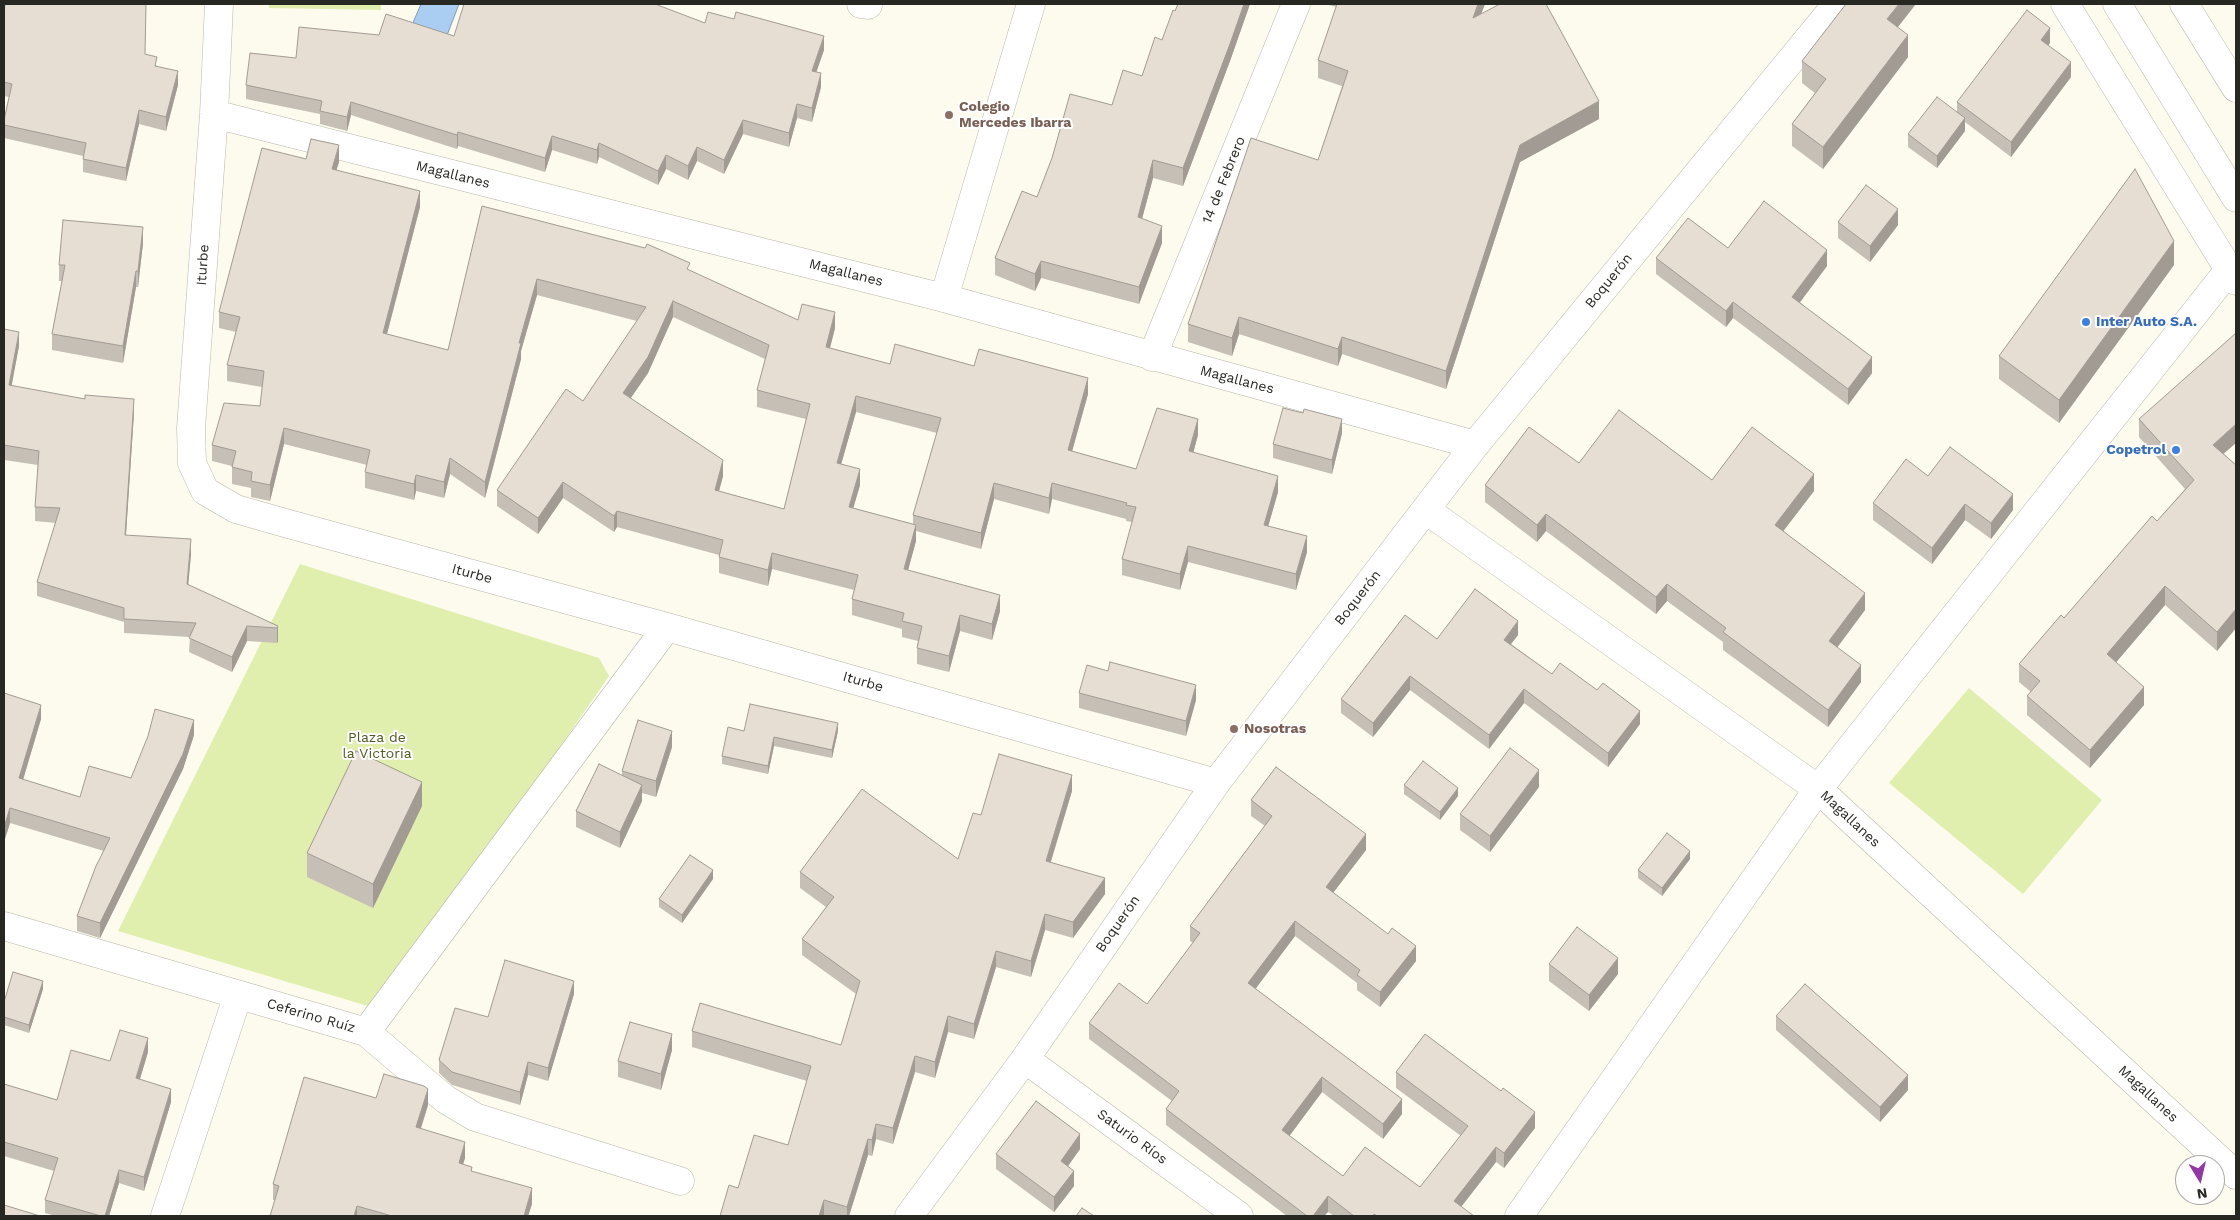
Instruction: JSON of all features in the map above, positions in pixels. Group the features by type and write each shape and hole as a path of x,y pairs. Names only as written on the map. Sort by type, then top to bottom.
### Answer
{"main road":[{"name":"Iturbe","path":"219,4 214,114 191,428 192,463 205,491 236,509 252,514 667,627 1216,783"},
{"path":"944,298 1031,4"},
{"name":"14 de Febrero","path":"1152,357 1296,4"},
{"name":"Boquerón","path":"909,1216 1025,1058 1216,783 1475,445 1837,4"},
{"path":"1519,1216 1818,789 2233,275 2065,4"},
{"path":"2117,4 2236,198"},
{"path":"2184,4 2236,88"},
{"name":"Magallanes","path":"214,114 944,298 1475,445"},
{"name":"Magallanes","path":"1426,510 1818,789 2236,1175"},
{"path":"366,1032 667,627"},
{"name":"Ceferino Ruíz","path":"4,926 366,1032 444,1099 475,1117 680,1181"},
{"path":"165,1216 238,995"},
{"name":"Saturio Ríos","path":"1025,1058 1239,1216"}],"green space":[{"path":"269,4 381,4 381,10 269,8"},
{"name":"Plaza de la Victoria","path":"300,564 599,658 609,676 382,1004 371,1007 118,931"},
{"path":"1969,688 2102,800 2023,894 1889,783"}],"water":[{"path":"421,4 459,4 446,38 412,25"}],"building":[{"path":"5,4 146,4 145,54 157,57 155,66 178,71 166,117 139,110 126,168 83,159 86,143 4,125 12,84 4,82"},
{"path":"464,4 655,4 705,23 708,12 734,19 736,12 824,36 812,71 821,73 812,108 797,104 789,133 743,120 724,160 697,147 688,166 666,155 658,171 599,143 597,150 552,136 545,158 458,132 457,135 351,102 347,117 320,111 322,101 246,85 250,53 296,58 299,27 379,35 386,14 454,36"},
{"path":"1178,4 1244,4 1183,168 1153,160 1138,217 1162,226 1139,287 1041,261 1035,274 995,258 1022,191 1037,197 1052,158 1070,94 1112,105 1123,70 1142,76 1155,37 1162,40 1173,10 1175,11"},
{"path":"1337,4 1478,4 1473,18 1500,4 1546,4 1599,101 1520,145 1446,371 1342,337 1338,349 1239,317 1232,338 1188,324 1251,138 1318,160 1348,71 1318,60"},
{"path":"1846,4 1899,4 1887,19 1908,35 1823,147 1792,124 1826,79 1802,61"},
{"path":"2027,10 2050,28 2041,40 2071,62 2011,142 1957,102"},
{"path":"1937,97 1965,118 1937,156 1908,134"},
{"path":"311,139 339,145 332,169 420,191 383,333 448,350 482,206 645,248 647,244 690,263 687,269 798,320 802,304 835,312 826,347 890,364 895,344 974,366 979,349 1088,378 1068,450 1136,469 1157,408 1198,419 1189,451 1278,476 1264,525 1307,536 1296,574 1188,546 1180,574 1122,559 1136,507 1052,483 1049,498 994,483 981,533 913,515 941,418 856,396 837,463 860,469 849,507 916,525 904,569 1000,595 992,624 960,615 949,656 917,648 922,626 902,621 904,613 852,599 858,575 772,553 768,570 719,557 723,540 617,511 614,516 563,482 538,518 497,490 566,389 583,401 646,307 537,279 519,343 521,343 485,482 450,458 444,482 416,475 414,484 365,472 370,450 284,428 270,485 251,481 252,472 232,467 236,451 212,445 224,403 260,406 264,371 227,365 240,317 219,312 262,148 306,159","holes":["673,301 769,345 757,390 810,404 784,509 715,490 723,460 623,393 648,357"]},
{"name":"Inter Auto S.A.","path":"2135,169 2174,241 2059,400 1999,356"},
{"path":"1866,185 1898,209 1870,246 1838,222"},
{"path":"1764,201 1827,250 1792,297 1872,357 1848,389 1733,302 1726,311 1656,258 1688,218 1728,248"},
{"path":"63,220 143,227 138,271 136,271 123,346 52,334 65,265 59,265"},
{"path":"4,329 19,332 9,385 85,399 85,395 134,399 125,535 191,539 187,584 278,626 277,628 247,626 232,657 189,638 196,623 124,619 124,608 37,582 60,508 35,507 39,451 4,445"},
{"path":"2236,333 2236,424 2213,445 2236,465 2236,609 2217,632 2165,586 2107,654 2144,687 2090,750 2027,696 2040,681 2019,664 2061,615 2064,618 2152,516 2157,521 2194,480 2139,419"},
{"path":"1283,408 1303,413 1304,409 1342,419 1332,460 1273,444"},
{"path":"1619,410 1712,480 1752,427 1814,474 1775,525 1865,593 1829,641 1861,665 1828,710 1723,632 1726,628 1667,584 1656,597 1546,514 1537,525 1485,485 1529,427 1579,463"},
{"path":"1950,447 2013,494 1991,523 1965,504 1932,548 1873,503 1906,459 1928,476"},
{"path":"1475,589 1518,621 1504,640 1552,674 1560,663 1597,690 1603,683 1640,711 1608,753 1524,689 1489,735 1410,676 1373,723 1341,699 1405,615 1437,639"},
{"path":"1110,662 1196,685 1186,721 1079,693 1087,665 1108,671"},
{"path":"4,693 41,705 19,778 80,797 89,766 131,778 148,736 155,709 194,720 183,754 100,923 77,916 96,866 110,838 10,808 4,827"},
{"path":"750,704 838,723 832,750 774,737 768,766 722,756 728,727 744,731"},
{"path":"638,720 672,731 656,781 622,771"},
{"path":"1510,748 1539,770 1490,836 1460,814"},
{"path":"356,751 422,782 373,884 307,853"},
{"path":"999,754 1072,775 1046,861 1105,878 1073,922 1045,914 1031,961 996,951 974,1024 948,1016 935,1062 915,1056 893,1128 876,1124 872,1140 868,1139 847,1207 824,1200 819,1216 720,1216 729,1185 738,1188 754,1135 788,1145 811,1066 692,1031 700,1003 841,1045 860,981 802,939 834,897 800,872 862,789 958,859 973,813 981,815"},
{"path":"1423,761 1458,788 1440,812 1404,785"},
{"path":"599,764 642,785 620,832 576,811"},
{"path":"1276,767 1366,834 1326,887 1388,934 1392,928 1416,946 1380,992 1357,975 1360,970 1295,921 1248,983 1402,1099 1383,1124 1322,1077 1282,1130 1343,1176 1365,1147 1420,1187 1468,1126 1396,1072 1425,1034 1501,1091 1503,1088 1535,1112 1504,1153 1496,1147 1454,1201 1474,1216 1377,1216 1374,1214 1373,1216 1354,1216 1328,1196 1313,1216 1307,1216 1166,1109 1179,1091 1089,1023 1119,983 1147,1004 1200,933 1190,926 1272,816 1251,800"},
{"path":"1667,833 1690,851 1662,888 1638,870"},
{"path":"690,855 713,870 682,915 659,899"},
{"path":"1577,927 1618,958 1589,995 1549,964"},
{"path":"505,960 574,981 548,1068 528,1062 520,1092 452,1072 439,1060 455,1008 488,1017"},
{"path":"13,972 43,981 29,1025 4,1017 4,1002"},
{"path":"1805,984 1908,1075 1880,1107 1776,1016"},
{"path":"630,1022 672,1034 661,1074 618,1061"},
{"path":"120,1030 148,1038 136,1078 171,1089 144,1177 119,1170 105,1216 101,1216 45,1200 58,1158 4,1142 4,1084 57,1100 71,1050 110,1061"},
{"path":"384,1074 424,1086 428,1089 416,1127 465,1142 459,1163 472,1167 471,1171 532,1188 524,1216 392,1216 357,1206 354,1216 270,1216 279,1186 273,1184 304,1077 376,1098"},
{"path":"1036,1101 1080,1134 1061,1161 1074,1171 1054,1197 996,1154"},
{"path":"4,1205 40,1216 4,1216"},
{"path":"1082,1208 1094,1216 1076,1216"}],"place":[{"name":"Colegio Mercedes Ibarra","path":"949,115"},
{"name":"Inter Auto S.A.","path":"2086,322"},
{"name":"Copetrol","path":"2176,450"},
{"name":"Nosotras","path":"1234,729"}]}
